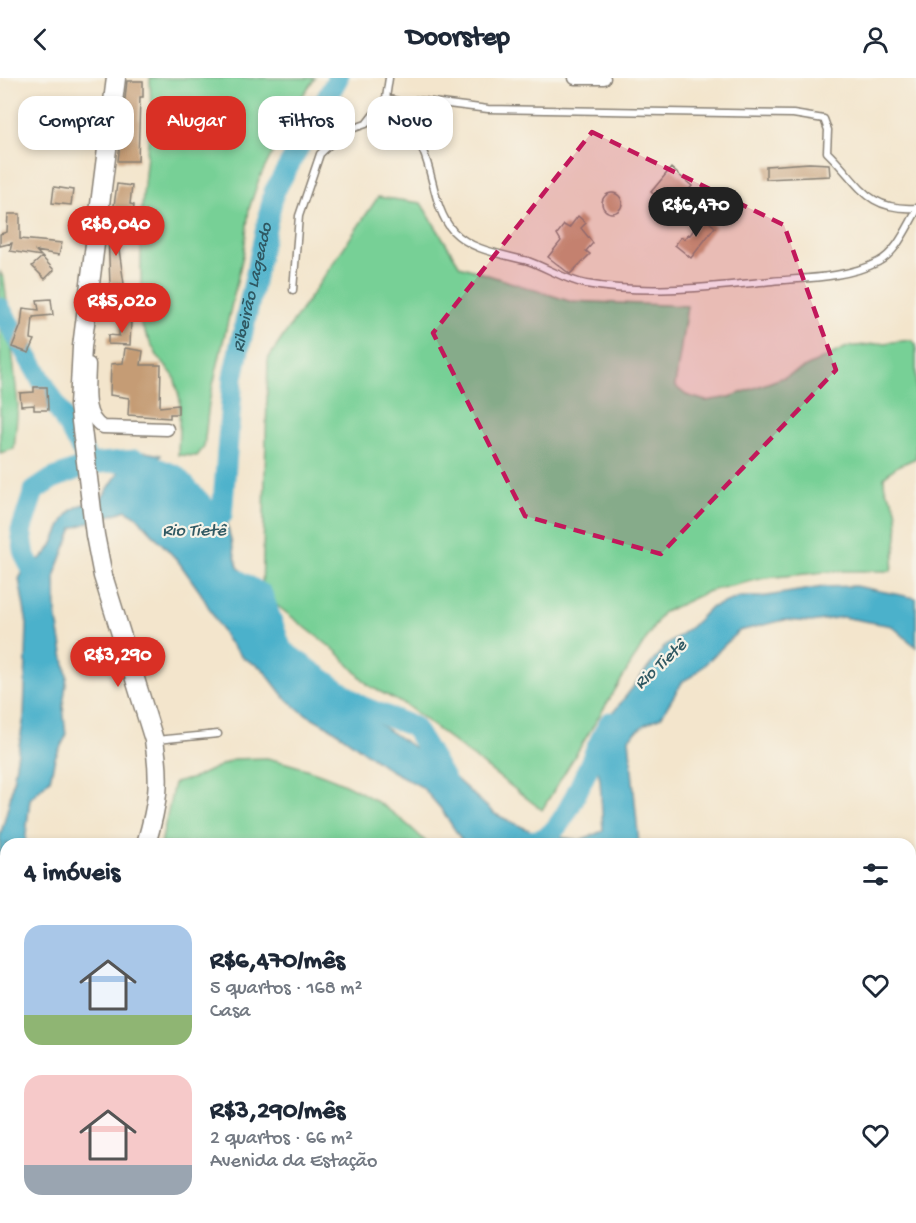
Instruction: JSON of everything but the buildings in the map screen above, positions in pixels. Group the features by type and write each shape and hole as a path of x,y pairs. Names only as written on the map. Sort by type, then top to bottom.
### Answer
{"street":[{"path":"116,78 79,375 81,431 95,535 113,615 154,740 159,784 147,838"},
{"path":"575,78 604,78"},
{"path":"87,322 90,337 90,412 95,423 103,428 167,429"}],"lane":[{"path":"386,96 389,78"},
{"path":"422,150 437,201 452,230 482,249 531,262 567,280 630,290 810,278 854,271 880,261 892,250 916,210 898,209 873,202 827,152 828,130 824,118 793,114 488,109 453,105"},
{"path":"292,290 299,216 320,154 343,132 367,123"},
{"path":"154,740 218,734"}],"highlighted area":[{"path":"592,132 784,225 836,370 661,554 525,516 433,333"}],"green space":[{"path":"150,78 315,78 302,96 258,96 258,150 274,150 259,179 249,209 244,251 209,403 204,447 197,456 178,455 180,400 174,376 158,357 141,325 141,216 147,150 246,150 246,96 151,96"},
{"path":"378,197 421,203 460,266 569,301 687,306 675,386 686,395 706,401 730,397 787,376 847,347 911,340 916,344 916,458 896,467 884,477 886,492 897,513 896,548 891,571 836,571 765,578 709,591 662,613 542,810 407,706 369,686 337,652 262,594 268,359"},
{"path":"0,272 4,279 18,406 14,449 0,453"},
{"path":"267,758 334,779 373,799 422,838 162,838 174,783 194,778 234,759"}],"water":[{"name":"Rio Tietê","path":"145,452 161,455 155,467 183,494 215,503 226,521 238,567 262,594 268,628 295,667 444,768 495,814 537,834 566,838 460,838 442,810 422,787 390,770 334,730 302,712 284,697 262,668 243,658 227,640 200,592 178,561 136,516 126,510 73,528 55,574 56,614 67,676 63,706 66,736 55,758 50,779 30,799 26,838 0,838 10,799 24,717 27,624 19,579 27,564 46,554 69,513 82,505 100,501 128,458"},
{"name":"Rio Tietê","path":"855,586 916,598 916,647 892,626 842,617 811,622 784,620 739,631 694,675 683,681 661,717 644,725 629,738 638,838 585,838 603,831 600,779 594,756 601,728 665,646 692,626 710,608 740,597 761,597 823,587"}],"waterway":[{"name":"Ribeirão Lageado","path":"222,515 233,377 274,192 338,78"},
{"path":"0,308 88,461"},
{"name":"Rio Tietê","path":"42,589 25,556 21,531 34,491 52,479 90,464 136,460 175,475 215,518"},
{"name":"Rio Tietê","path":"238,580 262,594 282,650 361,706 414,727 449,787"},
{"name":"Rio Tietê","path":"543,838 551,833 561,821 610,722"}]}
